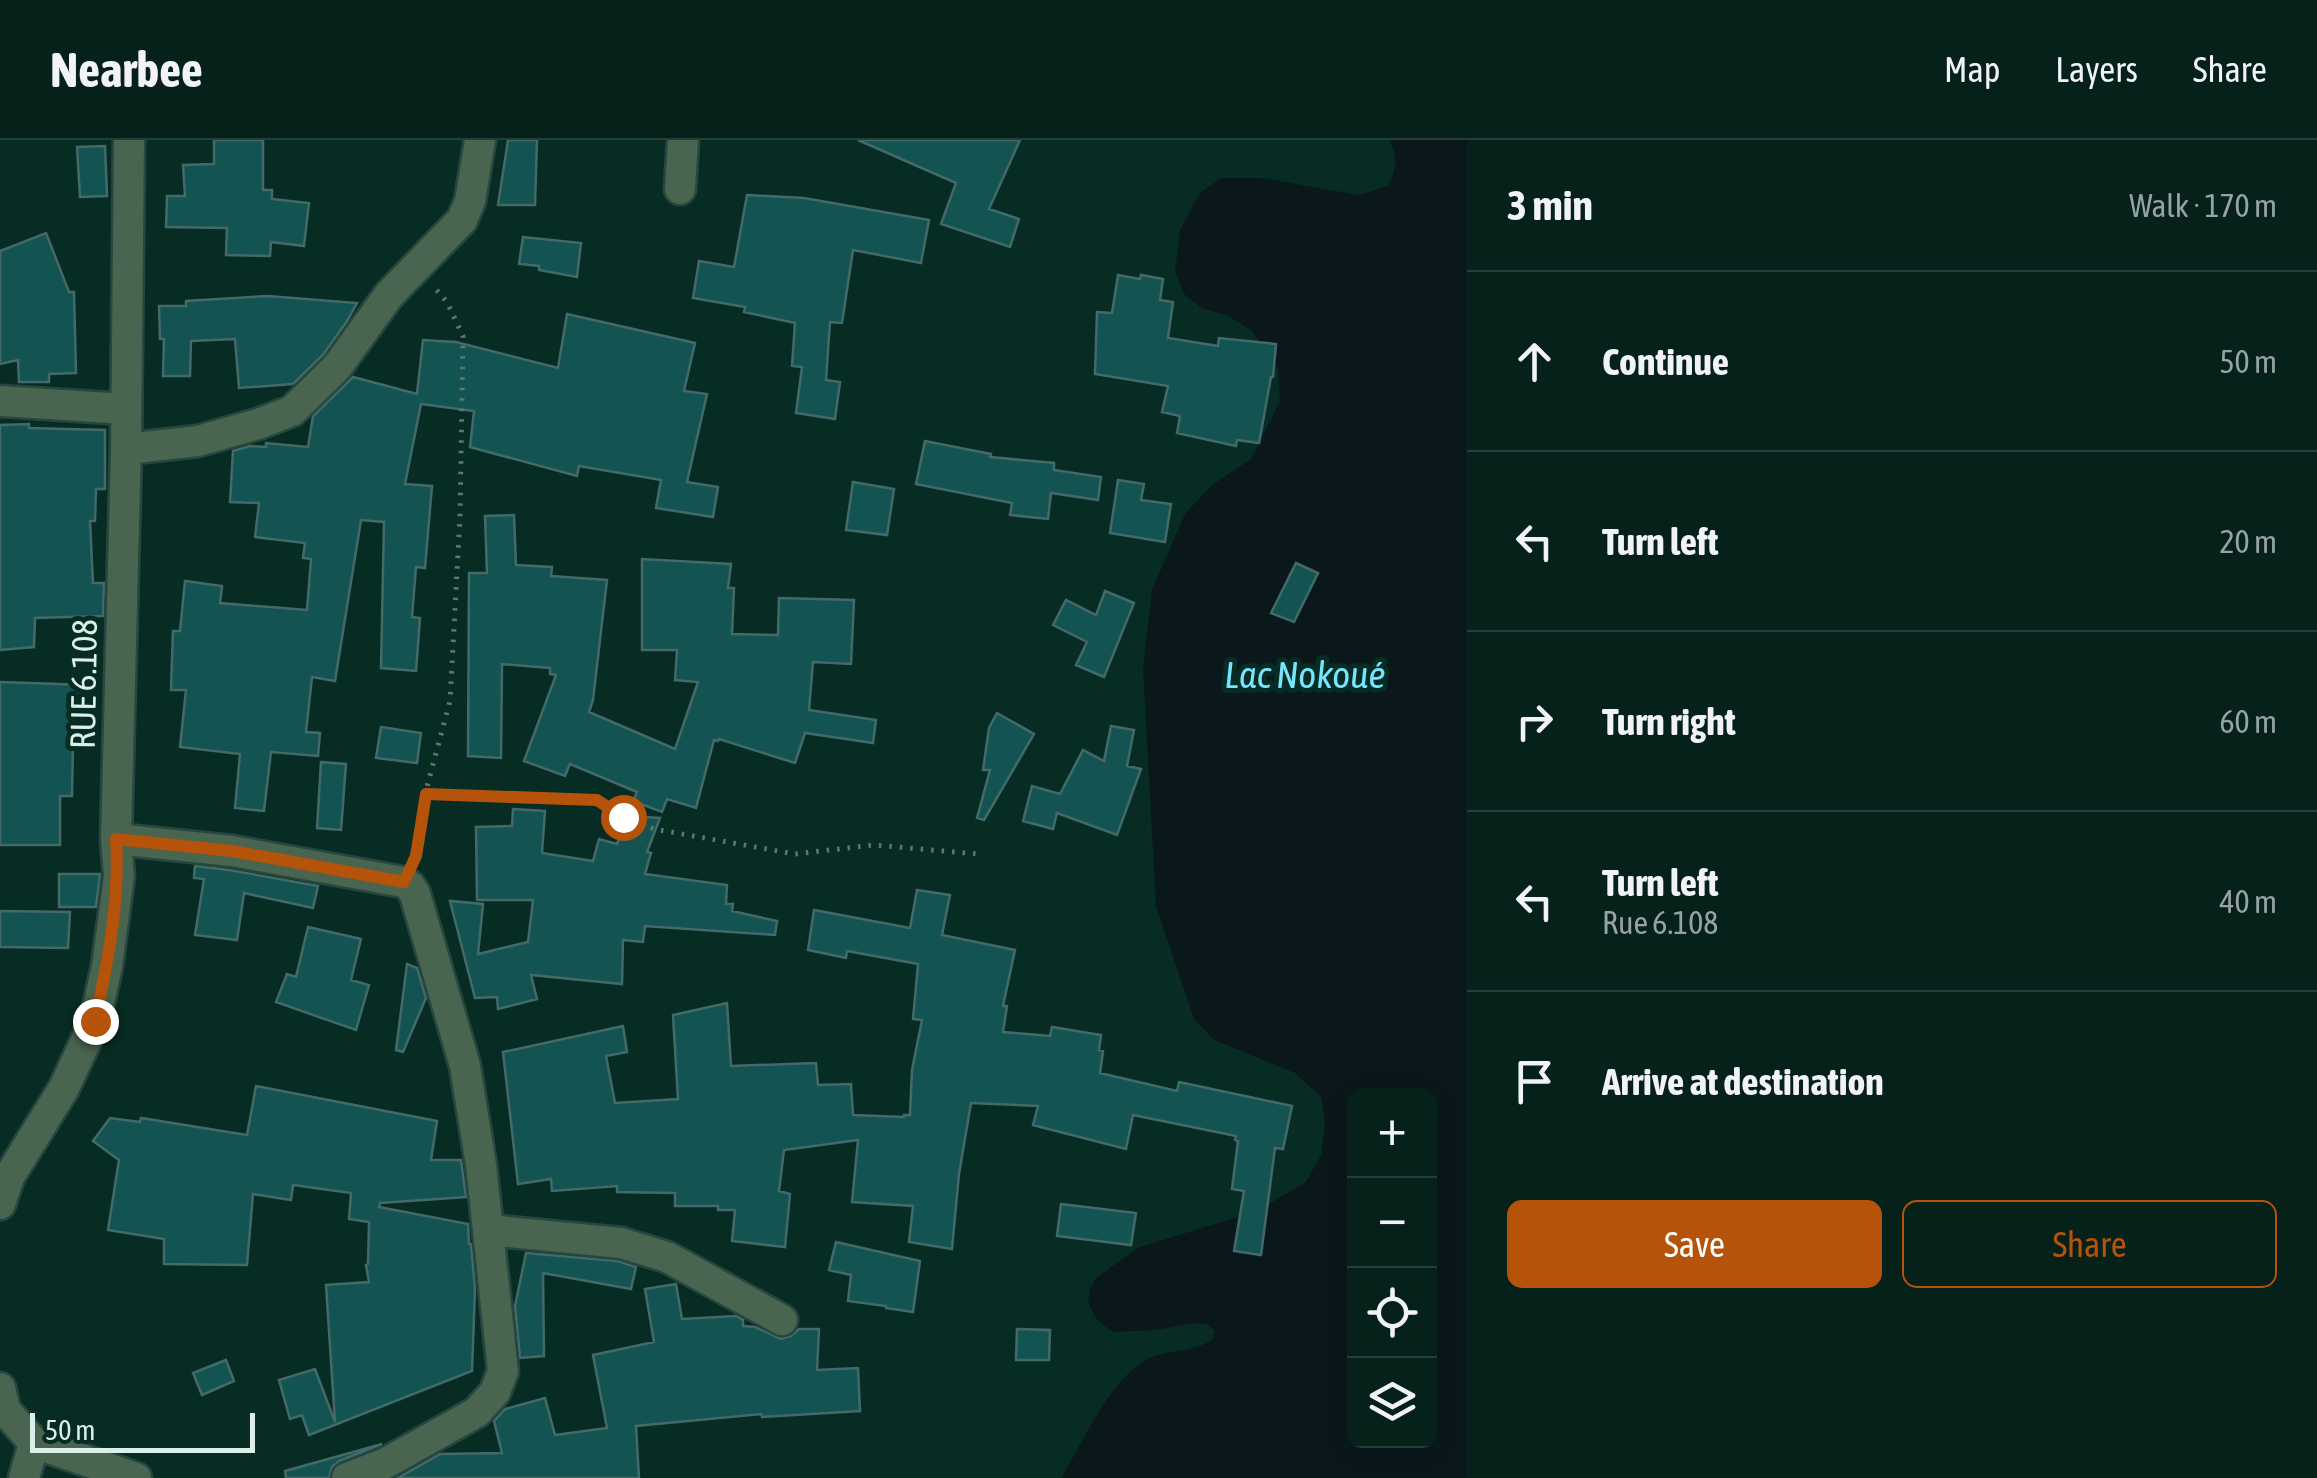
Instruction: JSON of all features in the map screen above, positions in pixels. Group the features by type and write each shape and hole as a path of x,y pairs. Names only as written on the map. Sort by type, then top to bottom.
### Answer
{"street":[{"name":"RUE 6.108","path":"0,1204 9,1177 64,1088 95,1021 107,966 118,876 129,140"},
{"path":"126,449 198,440 292,411 337,367 389,295 462,220 470,201 480,140"},
{"path":"680,189 683,140"},
{"path":"0,401 126,409"},
{"path":"116,839 232,851 404,882 415,894 465,1066 481,1165 503,1371 494,1392 478,1412 386,1463 346,1478"},
{"path":"488,1230 621,1243 667,1257 782,1320"},
{"path":"0,1388 5,1410 34,1443 136,1478"},
{"path":"24,1478 34,1443"}],"path":[{"path":"404,882 416,856 426,794 450,701 460,517 463,336 447,302 416,266"},
{"path":"426,794 597,800 623,817 654,829 794,854 874,845 978,854"}],"water":[{"name":"Lac Nokoué","path":"1389,140 1467,140 1467,1478 1062,1478 1100,1410 1124,1378 1152,1357 1206,1343 1213,1339 1215,1331 1196,1323 1113,1332 1097,1320 1088,1302 1095,1279 1137,1248 1257,1211 1306,1182 1321,1155 1325,1124 1321,1097 1295,1073 1214,1040 1194,1019 1156,906 1143,667 1152,590 1185,514 1212,485 1251,459 1280,401 1278,369 1252,331 1230,317 1202,308 1184,294 1175,272 1180,230 1200,193 1221,178 1262,178 1359,195 1388,186 1394,152"}],"building":[{"path":"214,140 263,140 263,190 272,190 272,199 309,203 304,246 271,242 270,256 226,255 227,228 166,227 167,196 185,196 183,165 214,164"},
{"path":"508,140 537,140 535,205 498,205"},
{"path":"858,140 1020,140 989,209 1019,219 1010,247 941,224 956,183"},
{"path":"105,146 107,196 80,197 77,147"},
{"path":"747,195 804,198 929,220 921,263 853,250 842,323 830,322 826,380 840,382 835,419 796,413 802,367 792,366 795,323 744,312 745,307 693,298 699,261 734,267"},
{"path":"46,233 69,292 74,292 76,373 49,374 49,382 19,382 18,360 0,364 0,251"},
{"path":"523,237 581,243 577,277 519,264"},
{"path":"1118,275 1163,279 1160,300 1173,302 1168,338 1218,346 1219,338 1276,344 1259,443 1237,440 1236,446 1177,433 1180,416 1162,412 1168,386 1095,374 1097,312 1112,313"},
{"path":"268,296 357,303 323,355 293,384 239,388 235,339 191,341 190,376 163,376 164,339 160,339 159,306"},
{"path":"567,314 695,343 684,391 707,394 687,482 718,487 713,517 656,508 661,480 579,466 577,476 470,447 474,411 421,404 405,484 432,486 425,568 416,567 412,617 420,618 416,671 381,668 384,522 361,520 335,681 312,677 306,732 320,733 318,756 271,752 264,811 235,808 240,754 180,747 186,690 171,690 173,631 180,631 185,581 222,586 220,603 307,610 311,559 303,558 305,543 255,537 259,503 230,502 233,451 266,447 266,443 308,447 313,416 353,377 417,394 423,340 456,342 558,368"},
{"path":"29,424 29,428 105,430 105,489 96,489 95,521 90,521 93,583 104,583 103,616 35,618 34,647 0,650 0,425"},
{"path":"925,441 991,454 990,457 1054,463 1054,470 1101,477 1098,500 1051,493 1048,519 1010,515 1012,503 916,484"},
{"path":"1118,480 1144,484 1141,500 1171,504 1165,542 1110,533"},
{"path":"853,482 894,489 887,535 846,530"},
{"path":"514,515 516,565 552,567 551,576 607,580 589,712 675,749 698,682 675,680 677,650 642,650 642,559 731,564 728,588 734,588 732,634 778,635 779,598 854,600 851,664 813,662 809,710 876,720 873,743 805,733 795,763 714,740 696,808 667,799 662,812 633,801 637,792 570,764 565,776 524,761 556,675 550,674 550,668 502,664 501,758 468,756 469,573 487,573 485,516"},
{"path":"1296,563 1318,573 1294,622 1271,613"},
{"path":"1105,591 1134,603 1104,677 1076,665 1087,642 1053,625 1066,600 1096,615"},
{"path":"0,682 87,685 85,742 73,742 72,796 60,796 60,845 0,845"},
{"path":"997,713 1034,734 984,820 977,818 990,770 983,770 989,728"},
{"path":"1111,726 1134,730 1127,766 1141,769 1117,835 1057,813 1053,829 1023,821 1032,786 1060,794 1083,750 1104,761"},
{"path":"381,727 421,733 417,763 376,758"},
{"path":"321,762 346,764 341,830 317,828"},
{"path":"513,809 545,811 542,853 593,861 599,839 617,844 628,816 660,818 647,852 651,853 645,874 727,885 726,904 733,904 732,911 777,921 775,935 645,926 643,942 623,940 622,984 531,975 537,999 498,1009 497,997 475,998 450,901 483,904 478,954 528,942 533,900 477,900 476,827 512,826"},
{"path":"195,866 318,886 313,908 244,893 237,940 195,935 204,879 194,878"},
{"path":"59,874 100,874 96,907 59,907"},
{"path":"917,890 950,895 942,935 1015,950 1003,1006 1007,1006 1003,1032 1050,1036 1052,1027 1101,1035 1100,1073 1177,1091 1179,1082 1292,1106 1283,1149 1275,1148 1261,1255 1234,1251 1244,1191 1232,1189 1236,1136 1133,1115 1126,1149 1033,1125 1038,1106 971,1103 952,1249 909,1242 913,1206 852,1202 858,1140 784,1150 779,1191 790,1194 785,1247 732,1241 735,1210 675,1206 675,1193 617,1192 617,1186 552,1191 551,1179 518,1184 503,1052 623,1026 627,1052 606,1056 615,1103 678,1099 673,1015 727,1003 731,1066 816,1063 818,1085 851,1084 853,1115 910,1115 912,1070 922,1020 913,1019 918,964 847,951 846,958 808,950 814,910 910,928"},
{"path":"0,911 70,912 68,948 0,947"},
{"path":"308,927 361,939 351,980 369,985 356,1030 276,1002 287,974 296,977"},
{"path":"407,964 417,968 426,998 403,1052 396,1050"},
{"path":"256,1086 437,1121 431,1160 461,1160 466,1197 380,1203 379,1207 468,1224 475,1289 472,1371 309,1435 302,1415 290,1419 279,1380 315,1369 335,1422 326,1285 369,1282 369,1222 349,1219 351,1193 293,1185 291,1200 253,1194 247,1265 164,1264 164,1239 108,1230 119,1160 93,1141 110,1118 140,1122 141,1118 247,1135"},
{"path":"1061,1204 1136,1213 1131,1245 1057,1236"},
{"path":"836,1242 920,1261 913,1312 848,1301 851,1275 829,1270"},
{"path":"526,1253 617,1261 636,1267 631,1289 543,1273 544,1356 520,1358 515,1306"},
{"path":"676,1284 682,1319 736,1316 743,1320 743,1326 781,1339 799,1329 819,1329 817,1370 858,1368 860,1411 762,1417 761,1414 636,1426 639,1478 398,1478 440,1454 502,1453 494,1421 505,1409 545,1398 555,1435 607,1428 593,1355 654,1342 645,1289"},
{"path":"1017,1329 1050,1330 1049,1360 1016,1360"},
{"path":"226,1360 234,1381 202,1395 193,1373"},
{"path":"382,1444 339,1461 329,1478 286,1478 285,1471"}],"route":[{"path":"95,1021 107,966 118,876 116,839 232,851 404,882 416,856 426,794 597,800 623,817"}]}
